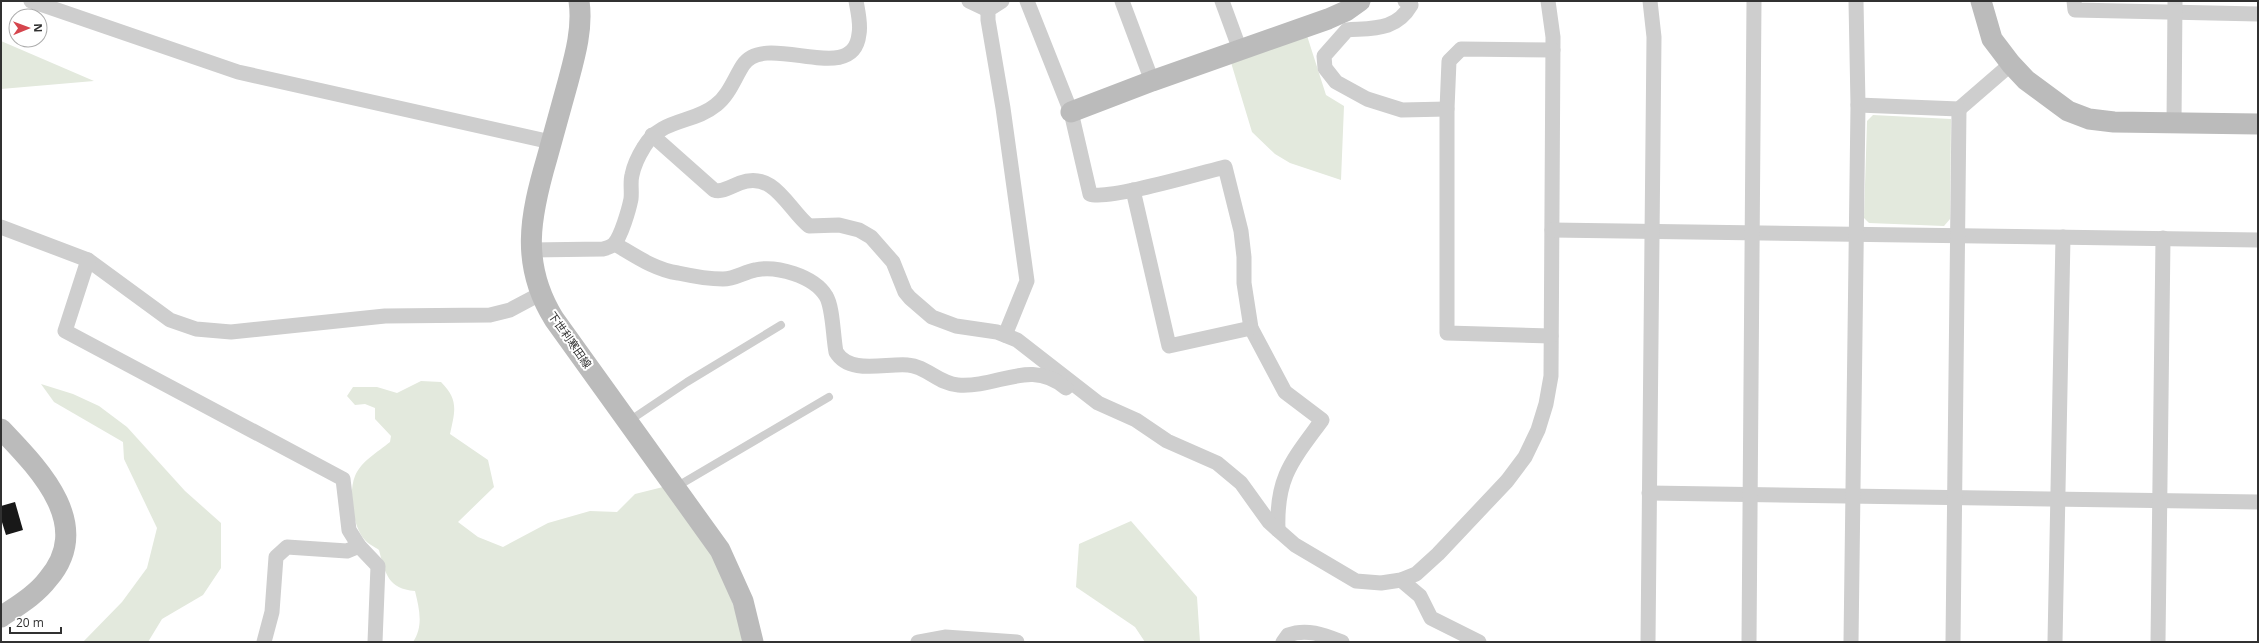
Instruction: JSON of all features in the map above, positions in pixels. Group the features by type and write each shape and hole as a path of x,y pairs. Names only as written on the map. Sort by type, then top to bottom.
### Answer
{"street":[{"path":"31,1 238,72 551,142"},
{"name":"下世利寒田線","path":"579,1 580,20 576,51 534,208 531,229 531,250 534,272 540,294 554,319 705,527 727,563 743,601 753,642"},
{"path":"531,250 603,249 615,244 630,204 634,168 643,147 652,135 667,125 698,115 716,105 731,86 745,62 757,54 768,52 817,59 840,57 848,53 857,42 860,33 856,1"},
{"path":"969,1 988,10"},
{"path":"988,10 1002,1"},
{"path":"1028,1 1071,112 1090,194 1096,196 1133,190 1225,167 1241,231 1244,257 1244,283 1251,328 1284,392 1322,420 1285,474 1278,514 1278,530"},
{"path":"1122,1 1152,81"},
{"path":"1222,1 1240,50"},
{"path":"1071,112 1152,81 1328,19 1346,11 1360,1"},
{"path":"1405,1 1411,5 1404,16 1382,28 1347,30 1324,56 1325,68 1336,82 1367,99 1402,110 1447,109"},
{"path":"652,135 714,190 722,190 749,181 761,182 773,187 781,193 809,226 839,225 859,230 871,237 893,262 910,298 932,317 956,326 989,330 1005,335 1029,348 1087,395 1108,408 1136,420 1167,441 1225,469 1241,483 1269,522 1295,545 1356,581 1381,582 1401,580 1416,574 1438,554 1507,481 1525,458 1538,430 1546,404 1551,376 1553,50 1548,1"},
{"path":"1648,642 1654,37 1650,1"},
{"path":"1749,642 1754,1"},
{"path":"1851,642 1858,105 1856,1"},
{"path":"1981,1 1992,39 2026,80 2068,111 2089,119 2114,122 2258,124"},
{"path":"2074,1 2075,10 2175,7 2258,14"},
{"path":"2174,123 2175,7"},
{"path":"988,10 988,20 1003,108 1027,281 1005,335"},
{"path":"1551,336 1446,333 1447,109 1449,61 1461,49 1553,50"},
{"path":"1858,105 1959,108 2012,64"},
{"path":"1953,642 1959,108"},
{"path":"1133,190 1169,346 1251,328"},
{"path":"1,227 88,260 170,320 188,328 207,330 254,330 386,316 490,315 510,310 540,294"},
{"path":"1552,230 2258,240"},
{"path":"2055,642 2063,237"},
{"path":"2158,642 2163,238"},
{"path":"615,244 670,272 723,279 737,277 753,270 767,269 787,272 811,282 823,291 828,300 836,352 840,358 849,364 909,365 946,383 960,385 987,384 1032,373 1039,374 1062,384 1092,410 1108,408"},
{"path":"88,260 65,331 343,479 349,530 359,546 378,566 375,642"},
{"path":"1,429 36,467 52,488 60,505 65,540 59,563 48,580 39,590 1,617"},
{"path":"1650,492 2258,502"},
{"path":"264,642 272,612 276,556 287,547 347,552 359,546"},
{"path":"1401,580 1420,596 1431,618 1479,642"},
{"path":"1284,642 1288,635 1302,631 1310,631 1342,642"},
{"path":"918,642 945,637 1017,642"}],"lane":[{"path":"629,421 687,382 782,325"},
{"path":"676,487 829,397"}],"shaded area":[{"path":"1302,20 1326,95 1344,106 1341,180 1290,163 1275,154 1252,132 1226,46"},
{"path":"1,41 8,44 8,48 17,48 94,81 1,89"},
{"path":"1873,115 1951,119 1950,219 1944,226 1869,223 1864,218 1867,121"},
{"path":"421,381 441,382 447,388 451,394 454,406 450,434 488,460 494,487 458,522 478,537 503,547 548,523 590,511 617,512 635,494 663,487 718,561 746,642 413,642 419,630 420,623 415,591 406,590 399,587 389,578 383,566 379,550 369,544 360,533 354,518 352,500 353,483 361,466 390,442 391,436 375,419 375,408 365,404 355,405 347,396 353,387 377,387 397,393"},
{"path":"41,384 73,394 99,406 127,427 185,491 221,523 221,568 203,595 162,619 148,642 83,642 122,602 147,568 157,528 124,459 123,442 54,402"},
{"path":"1131,521 1197,597 1200,642 1145,642 1135,627 1076,587 1079,544"}],"building":[{"path":"15,502 23,530 6,535 1,519 1,506"}]}
